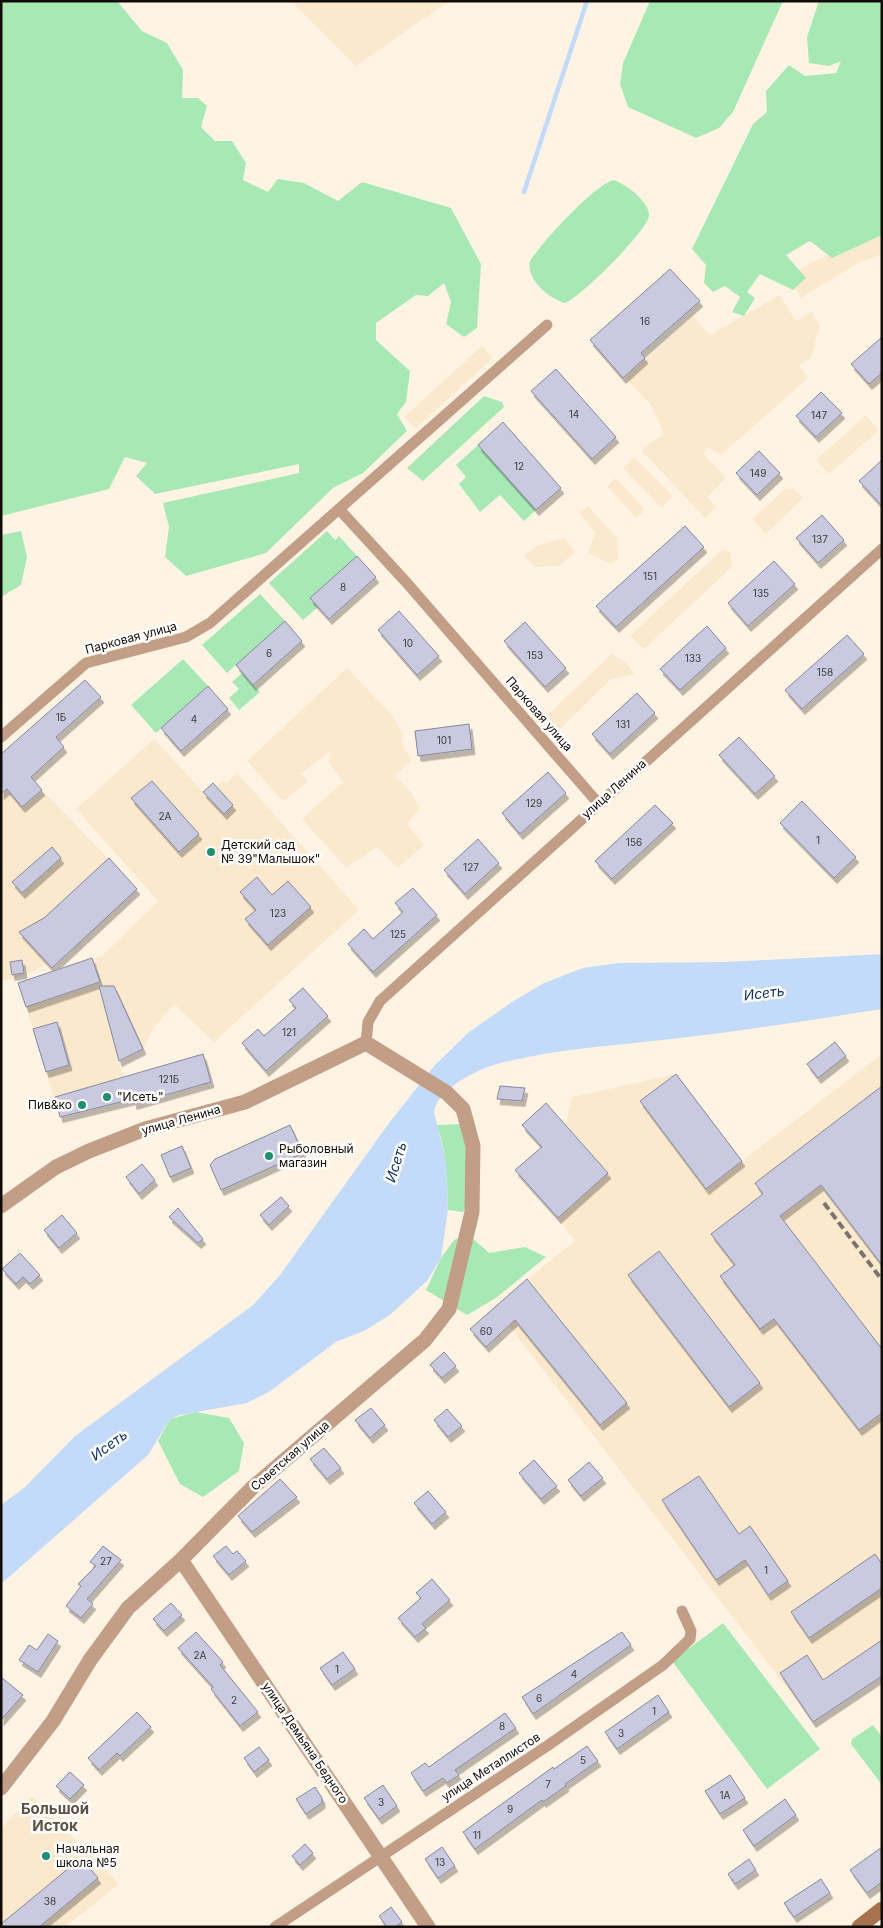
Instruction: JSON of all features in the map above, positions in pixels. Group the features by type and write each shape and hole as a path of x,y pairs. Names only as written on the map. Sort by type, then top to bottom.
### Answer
{"main road":[{"path":"859,1927 882,1910"}],"street":[{"name":"Парковая улица","path":"1,737 86,663 186,637 210,623 546,326"},
{"name":"Парковая улица","path":"340,509 598,803"},
{"name":"улица Ленина","path":"1,1206 56,1167 88,1151 145,1129 245,1102 366,1043 368,1022 380,1001 882,548"},
{"name":"Советская улица","path":"1,1788 53,1721 90,1660 128,1608 181,1560 252,1488 425,1340 449,1308 472,1212 473,1146 463,1109 447,1093 366,1043"},
{"name":"улица Демьяна Бедного","path":"181,1560 428,1927"},
{"name":"улица Металлистов","path":"275,1927 547,1746 663,1665 690,1639 691,1631 682,1611"}],"shaded area":[{"path":"291,1 449,1 356,66"},
{"path":"882,227 882,254 858,263 801,298 788,275"},
{"path":"780,295 796,321 812,312 820,325 811,358 799,365 808,378 721,455 708,448 703,453 726,478 707,497 717,507 705,518 641,450 664,434 651,405 625,378 693,316 710,335"},
{"path":"482,346 493,358 416,428 404,417"},
{"path":"866,415 879,430 829,474 816,460"},
{"path":"634,457 673,496 662,508 623,468"},
{"path":"616,478 645,510 636,518 607,486"},
{"path":"786,488 794,489 803,498 766,534 752,519"},
{"path":"588,506 617,538 618,559 611,564 588,553 595,532 579,513"},
{"path":"565,538 575,552 559,566 535,567 524,556 538,545"},
{"path":"723,549 731,553 732,567 644,649 630,636"},
{"path":"612,654 627,663 634,674 610,680 558,731 545,717"},
{"path":"347,668 392,715 403,734 401,742 411,760 395,776 410,791 420,808 407,824 424,845 398,868 377,847 346,868 302,819 343,782 329,763 330,752 301,773 308,782 283,801 247,761"},
{"path":"154,739 203,792 213,783 216,787 223,781 226,783 237,773 359,910 214,1042 174,1004 154,1027 143,1049 119,1061 130,1100 60,1117 18,983 102,956 158,901 76,809"},
{"path":"6,750 138,889 74,950 26,975 1,981 1,754"},
{"path":"882,1054 882,1676 813,1722 494,1306 575,1241 558,1218 608,1173 566,1125 572,1097 676,1074 742,1161"},
{"name":"Начальная школа №5","path":"32,1796 119,1884 65,1927 1,1927 1,1828"}],"green space":[{"path":"1,1 117,1 142,31 167,43 183,70 182,98 198,98 207,106 201,127 215,141 232,141 246,163 243,180 268,192 278,179 304,183 338,201 362,182 451,208 481,264 477,328 464,337 446,324 451,302 444,283 428,296 416,295 376,323 376,340 410,371 406,402 397,414 407,431 363,473 333,488 266,553 186,576 165,557 169,527 163,503 299,473 299,464 155,494 136,476 147,463 125,457 109,489 1,516"},
{"path":"650,1 783,1 733,112 719,128 696,138 628,107 620,84 623,63"},
{"path":"819,1 882,1 882,235 832,258 810,241 786,255 806,278 793,290 760,274 747,292 755,298 744,316 732,312 740,297 725,286 713,292 704,283 706,265 692,249 753,124 767,112 766,91 789,65 805,76 836,73 841,61 829,66 809,63 807,37"},
{"path":"613,180 624,185 641,199 649,216 637,235 612,263 584,289 565,303 545,292 535,281 531,274 530,261 556,228 581,203"},
{"path":"484,396 502,402 504,407 423,481 407,468"},
{"path":"478,445 536,510 524,521 500,495 480,512 459,484 466,477 456,465"},
{"path":"21,531 27,557 21,585 1,597 1,535"},
{"path":"327,531 335,540 339,536 357,556 310,598 318,607 303,620 269,583"},
{"path":"260,594 285,621 227,673 202,645"},
{"path":"183,659 208,686 156,733 131,705"},
{"path":"242,673 260,692 239,710 229,698 239,689 232,682"},
{"path":"462,1124 474,1200 463,1212 448,1210 445,1156 437,1125"},
{"path":"468,1234 489,1253 525,1247 546,1257 496,1298 467,1315 426,1290 441,1258 454,1240"},
{"path":"195,1412 229,1418 244,1443 239,1471 203,1497 180,1484 158,1441 170,1419"},
{"path":"723,1623 820,1749 767,1789 672,1661"},
{"path":"873,1725 882,1737 882,1785 851,1744 852,1739"}],"water":[{"name":"Исеть","path":"882,954 882,1009 724,1032 537,1055 494,1065 458,1082 442,1096 434,1112 446,1161 448,1210 441,1258 427,1281 390,1315 364,1331 336,1342 269,1392 247,1403 180,1415 170,1419 148,1455 1,1584 1,1505 25,1487 75,1436 253,1305 280,1275 389,1123 434,1066 469,1032 512,1002 544,983 583,968 619,963 727,962"}],"building":[{"path":"670,269 700,301 641,353 645,358 623,378 590,340"},
{"path":"882,337 882,373 869,384 851,364"},
{"path":"556,369 616,437 592,459 531,391"},
{"path":"821,392 842,413 816,437 796,416"},
{"path":"503,422 561,488 536,510 478,445"},
{"path":"759,451 780,473 757,495 736,473"},
{"path":"882,460 882,506 859,481"},
{"path":"822,515 844,540 818,563 796,538"},
{"path":"685,526 704,547 616,627 596,606"},
{"path":"357,556 376,577 329,619 310,598"},
{"path":"774,561 795,584 748,626 728,603"},
{"path":"399,611 439,656 417,675 378,630"},
{"path":"285,621 302,641 253,685 236,665"},
{"path":"525,622 566,668 545,687 504,641"},
{"path":"707,626 726,648 680,690 660,669"},
{"path":"847,635 864,654 802,709 785,690"},
{"path":"85,680 101,697 56,737 64,747 31,777 42,790 22,807 7,789 1,794 1,754"},
{"path":"208,686 228,709 181,751 161,728"},
{"path":"637,693 655,713 610,754 592,734"},
{"path":"469,724 472,749 418,756 415,731"},
{"path":"739,737 775,776 755,794 719,755"},
{"path":"548,772 566,793 520,834 502,813"},
{"path":"152,781 199,834 179,852 131,798"},
{"path":"213,783 233,805 224,814 203,792"},
{"path":"802,801 856,857 834,878 780,823"},
{"path":"655,805 673,823 612,879 595,861"},
{"path":"478,839 499,863 465,894 444,870"},
{"path":"52,847 61,858 22,893 12,882"},
{"path":"109,858 137,889 52,968 19,932 44,918"},
{"path":"257,877 272,895 288,881 311,907 268,945 245,919 256,910 240,892"},
{"path":"413,888 437,915 373,972 348,944 364,929 373,939 403,912 395,903"},
{"path":"92,958 100,982 26,1007 18,983"},
{"path":"22,960 24,973 12,975 10,962"},
{"path":"99,986 114,986 143,1049 119,1061"},
{"path":"303,988 328,1016 266,1071 242,1043 258,1029 264,1036 296,1008 289,1000"},
{"path":"57,1022 69,1065 46,1072 33,1029"},
{"path":"835,1042 846,1056 818,1078 807,1064"},
{"path":"203,1054 211,1082 134,1104 133,1099 60,1117 55,1097"},
{"path":"676,1074 742,1161 706,1189 640,1101"},
{"path":"500,1086 525,1088 522,1101 497,1099"},
{"path":"882,1086 882,1265 821,1185 780,1216 882,1349 882,1413 859,1430 774,1319 760,1329 720,1276 735,1265 711,1234 763,1194 755,1183"},
{"path":"546,1103 608,1173 558,1218 515,1170 542,1147 522,1125"},
{"path":"290,1125 303,1153 221,1190 210,1165 215,1159"},
{"path":"182,1146 191,1168 170,1177 161,1155"},
{"path":"142,1164 155,1180 139,1194 126,1177"},
{"path":"281,1197 289,1206 269,1225 260,1215"},
{"path":"178,1208 203,1239 198,1243 169,1217"},
{"path":"62,1215 77,1233 59,1248 44,1230"},
{"path":"659,1251 760,1383 729,1407 628,1275"},
{"path":"20,1253 40,1275 30,1284 23,1277 16,1284 2,1269"},
{"path":"527,1279 627,1403 600,1425 515,1320 486,1347 470,1329"},
{"path":"444,1352 456,1366 442,1378 430,1365"},
{"path":"371,1408 385,1425 370,1438 355,1420"},
{"path":"447,1409 462,1426 448,1437 434,1420"},
{"path":"324,1448 341,1468 327,1479 310,1459"},
{"path":"534,1460 557,1486 541,1499 519,1473"},
{"path":"589,1462 603,1478 581,1496 568,1480"},
{"path":"699,1476 739,1534 750,1526 788,1581 768,1595 745,1560 716,1580 662,1500"},
{"path":"280,1479 297,1497 252,1532 238,1516"},
{"path":"428,1491 446,1512 432,1524 414,1503"},
{"path":"103,1546 121,1560 87,1599 93,1604 81,1618 66,1606 81,1586 78,1584 96,1566 90,1562"},
{"path":"226,1546 233,1554 237,1551 246,1561 229,1575 213,1556"},
{"path":"875,1554 882,1564 882,1588 809,1638 791,1612"},
{"path":"432,1579 450,1600 422,1624 426,1628 415,1637 398,1618 421,1598 416,1593"},
{"path":"171,1603 182,1615 164,1631 153,1619"},
{"path":"196,1632 223,1662 220,1665 258,1712 240,1726 211,1689 213,1687 178,1648"},
{"path":"622,1632 631,1645 533,1714 522,1697"},
{"path":"48,1634 58,1641 38,1672 19,1660 29,1645 37,1650"},
{"path":"882,1640 882,1676 813,1722 780,1673 807,1655 823,1680"},
{"path":"343,1652 355,1669 332,1685 320,1668"},
{"path":"1,1677 23,1695 1,1720"},
{"path":"658,1695 669,1712 617,1749 605,1732"},
{"path":"137,1712 151,1727 120,1756 117,1753 99,1770 88,1758"},
{"path":"505,1713 516,1728 455,1770 459,1775 447,1783 443,1778 423,1791 411,1773 425,1763 429,1767"},
{"path":"587,1746 598,1761 565,1784 566,1786 543,1802 542,1800 475,1849 463,1832 553,1767 554,1769"},
{"path":"259,1747 269,1760 254,1772 244,1758"},
{"path":"70,1772 84,1785 70,1799 56,1786"},
{"path":"730,1775 745,1798 720,1814 705,1791"},
{"path":"383,1785 397,1806 379,1819 364,1798"},
{"path":"315,1787 322,1798 322,1803 306,1814 296,1799"},
{"path":"785,1799 796,1815 754,1846 743,1830"},
{"path":"305,1844 313,1853 300,1865 292,1856"},
{"path":"442,1847 455,1866 438,1878 425,1859"},
{"path":"882,1847 882,1882 867,1893 850,1870"},
{"path":"81,1858 98,1878 39,1927 1,1927 1,1924"},
{"path":"749,1859 756,1870 735,1884 728,1874"},
{"path":"821,1879 830,1893 794,1917 784,1903"},
{"path":"391,1907 402,1922 395,1927 387,1927 379,1916"}],"waterway":[{"path":"524,192 587,1"}],"railway":[{"path":"824,1203 882,1280"}],"place":[{"name":"Детский сад № 39\"Малышок\"","path":"211,852"},
{"name":"\"Исеть\"","path":"107,1097"},
{"name":"Пив&ко","path":"82,1105"},
{"name":"Рыболовный магазин","path":"269,1156"},
{"name":"Начальная школа №5","path":"46,1856"}],"district":[{"name":"Большой Исток","path":"55,1818"}]}
